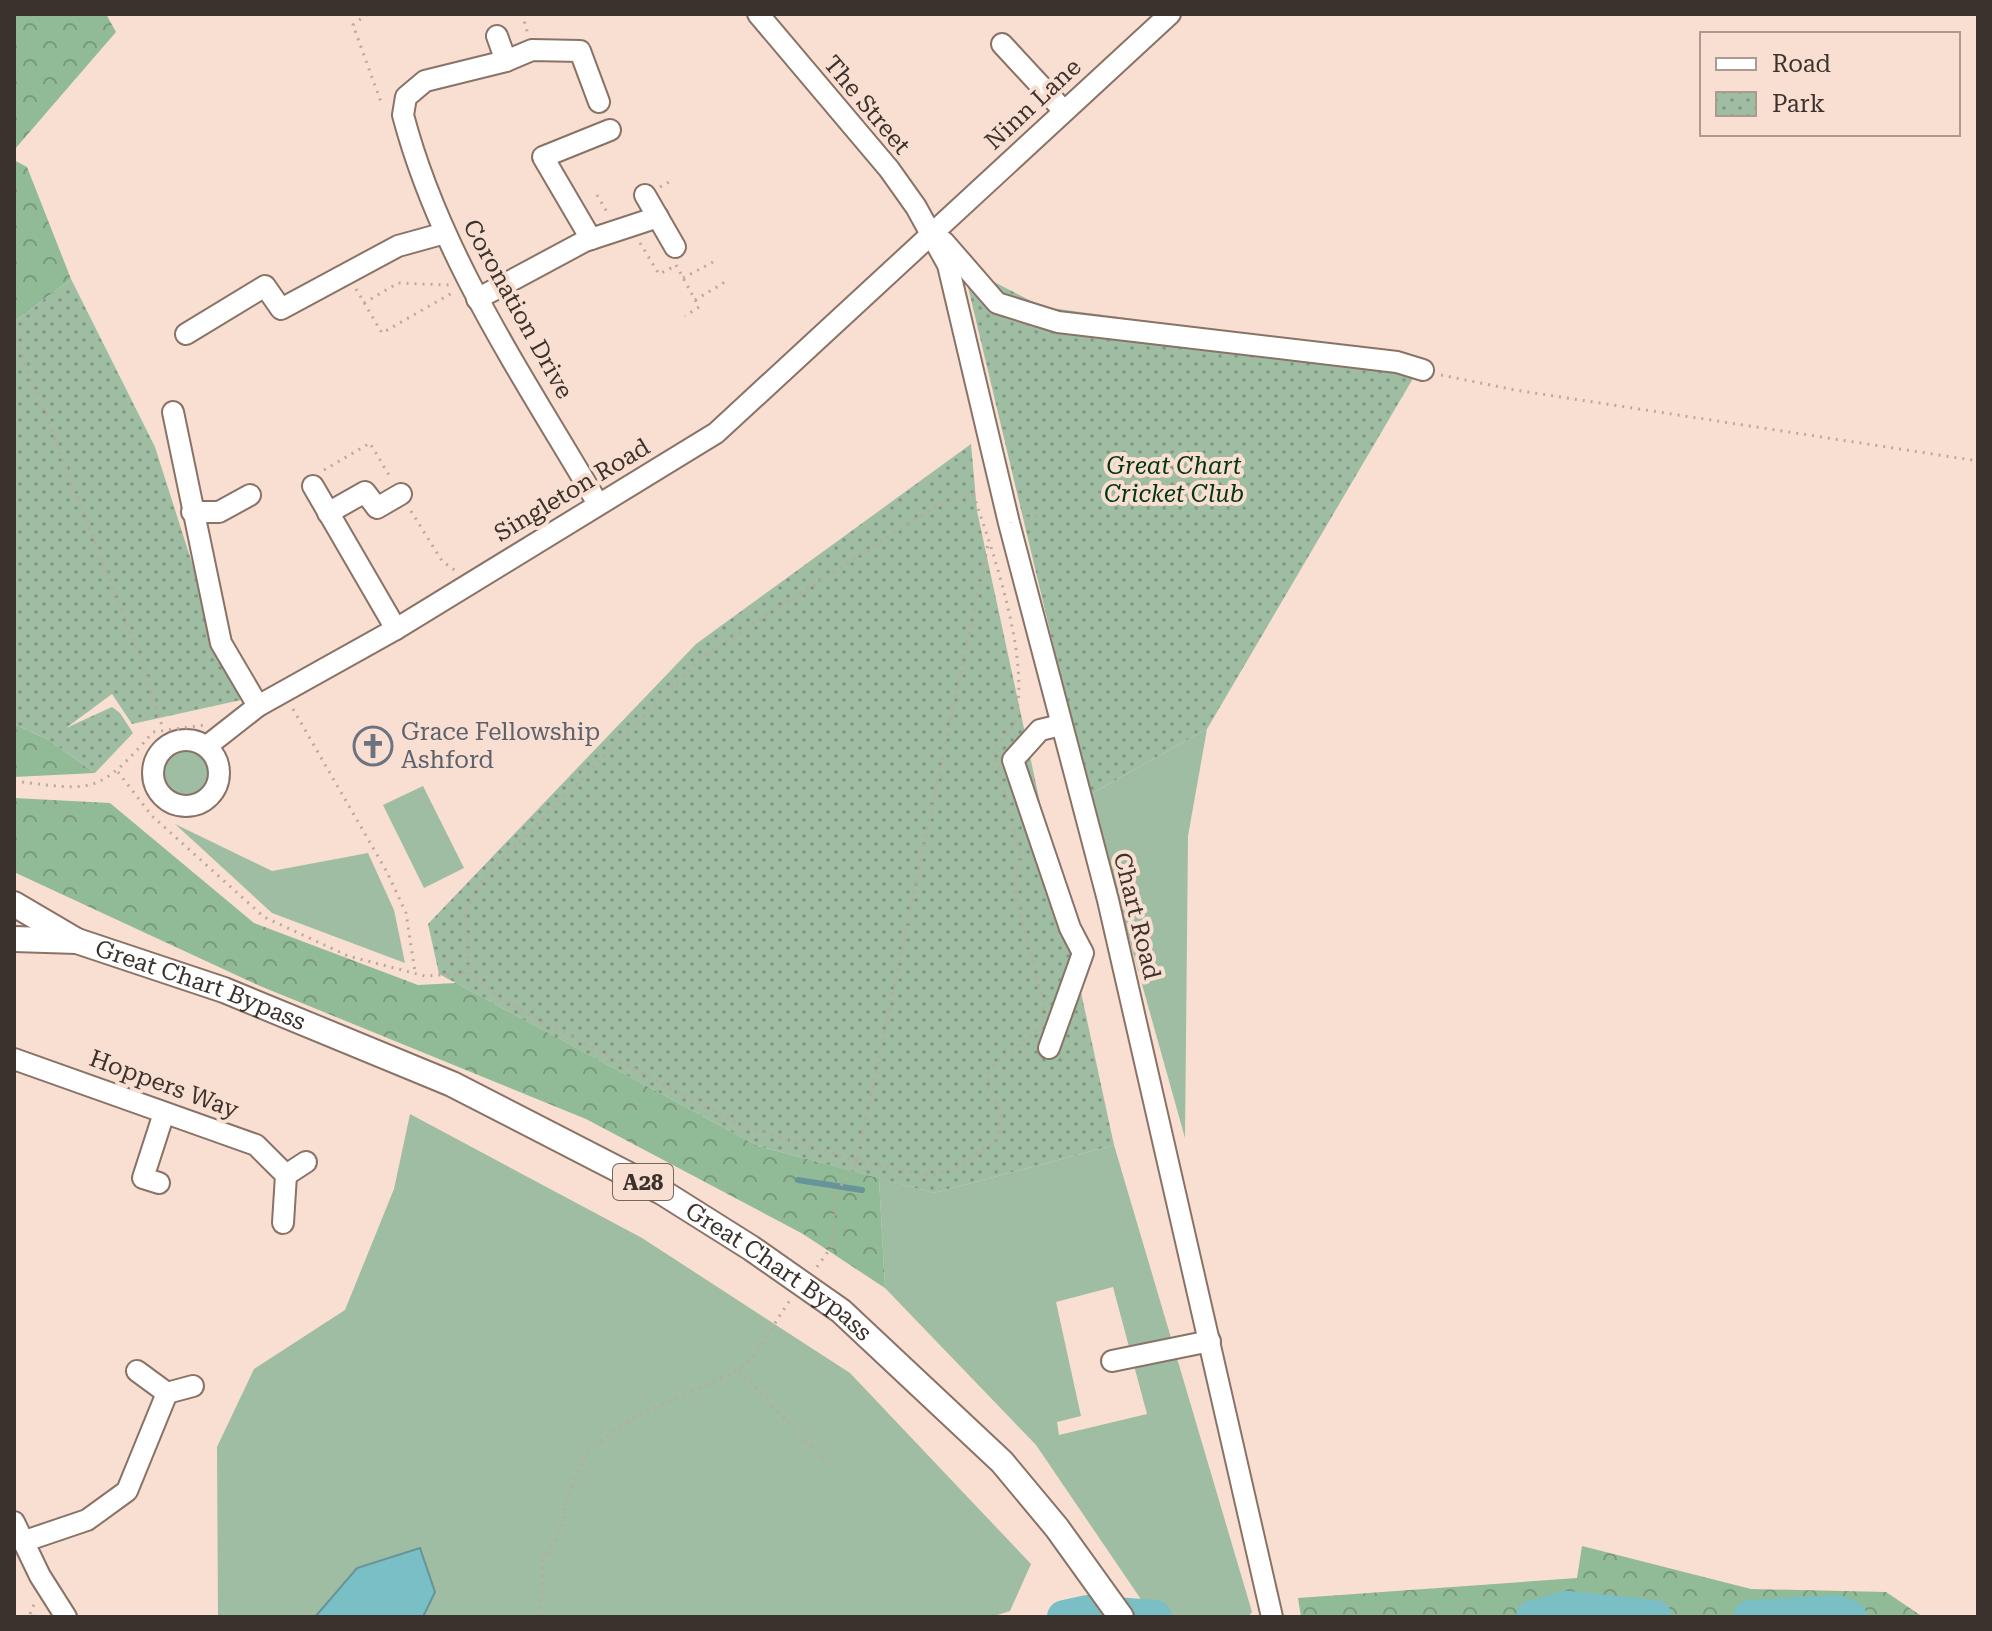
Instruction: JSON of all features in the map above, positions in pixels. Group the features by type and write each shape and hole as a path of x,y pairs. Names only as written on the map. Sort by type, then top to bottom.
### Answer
{"main road":[{"name":"Great Chart Bypass","path":"14,904 77,941 224,990 452,1084 662,1192 751,1248 841,1311 1002,1462 1121,1617"},
{"name":"Great Chart Bypass","path":"14,939 77,941"}],"street":[{"name":"The Street","path":"758,14 889,169 931,233"},
{"name":"Ninn Lane","path":"931,233 1170,14"},
{"path":"497,36 506,61"},
{"path":"1002,44 1064,111"},
{"path":"411,89 425,81 506,61 532,50 580,51 599,102"},
{"name":"Coronation Drive","path":"411,89 406,97 403,115 467,292 598,504"},
{"path":"591,239 543,157 610,130"},
{"path":"645,195 675,247"},
{"path":"467,292 591,239 658,217"},
{"path":"186,334 265,286 281,309 346,271 398,246 445,233"},
{"path":"931,233 942,239 997,303 1058,322 1397,362 1423,370"},
{"name":"Singleton Road","path":"207,746 258,706 396,629 716,433 931,233"},
{"name":"Chart Road","path":"931,233 948,265 1009,523 1108,900 1272,1617"},
{"path":"292,278 303,297"},
{"path":"173,412 221,643 258,706"},
{"path":"313,486 396,629"},
{"path":"328,513 365,492 377,508 401,494"},
{"path":"192,512 219,512 250,495"},
{"path":"1049,1048 1083,953 1070,928 1013,760 1040,730 1061,725"},
{"name":"Hoppers Way","path":"14,1059 256,1145 286,1175"},
{"path":"159,1183 143,1178 164,1113"},
{"path":"283,1223 286,1175 306,1162"},
{"path":"1112,1361 1210,1341"},
{"path":"137,1371 167,1393"},
{"path":"167,1393 193,1386"},
{"path":"25,1541 87,1520 127,1491 167,1393"},
{"path":"14,1522 40,1576 66,1617"}],"path":[{"path":"367,14 353,25 381,102 411,89"},
{"path":"629,225 659,274 676,265 699,307 685,316"},
{"path":"683,278 713,262"},
{"path":"346,271 382,333 467,292"},
{"path":"695,300 725,282"},
{"path":"364,303 398,283 449,285 467,292"},
{"path":"14,333 146,673 163,729"},
{"path":"1423,370 1515,390 1978,461"},
{"path":"118,772 152,816 264,917 348,956 415,973 470,973 502,1000 746,1127 857,1161 931,1176 958,1167 998,1138 1002,1115 987,1086 990,1069 1042,1025 1043,1001 1014,888 1021,857 993,749 1013,727 1021,681 989,539 973,494 936,506 702,657 484,878 465,912 470,973"},
{"path":"817,1267 832,1246 835,1195 857,1161 989,539 996,527 1009,523"},
{"path":"283,692 387,872 406,913 415,973"},
{"path":"14,781 82,789 118,772 153,732 214,726 239,718"},
{"path":"540,1617 543,1560 561,1530 567,1498 587,1451 634,1417 739,1370 755,1354 791,1299"},
{"path":"739,1370 828,1465"},
{"path":"17,1617 30,1614 45,1617"}],"green space":[{"path":"14,14 106,14 116,32 15,149"},
{"path":"14,160 27,167 71,279 14,322"},
{"name":"Great Chart Cricket Club","path":"963,266 1043,307 1425,358 1207,729 1089,795"},
{"path":"71,279 155,447 199,585 241,700 132,724 112,694 66,728 112,707 120,713 133,733 95,773 49,740 14,724 14,322"},
{"path":"971,444 977,511 1114,1145 934,1193 758,1146 439,974 428,924 696,644"},
{"path":"14,724 49,740 95,773 14,777"},
{"path":"1207,729 1188,836 1185,1138 1089,795"},
{"path":"186,749 204,756 211,774 204,792 186,799 168,792 161,774 168,756"},
{"path":"423,786 464,868 424,888 383,805"},
{"path":"14,798 110,803 254,923 418,985 456,983 758,1146 879,1178 885,1288 803,1234 586,1119 260,986 16,873"},
{"path":"175,824 272,871 368,853 394,910 405,963 272,913"},
{"path":"410,1114 642,1238 850,1373 1031,1564 1010,1611 991,1617 218,1617 217,1447 254,1369 345,1310 394,1189"},
{"path":"1114,1145 1252,1612 1248,1617 1153,1617 1036,1445 885,1288 879,1178 934,1193","holes":["1113,1287 1147,1414 1059,1435 1057,1422 1081,1416 1056,1302"]},
{"path":"1582,1546 1751,1589 1886,1592 1923,1617 1301,1617 1298,1598 1577,1578"}],"water":[{"path":"420,1548 435,1592 423,1617 315,1617 357,1568"}],"waterway":[{"path":"798,1180 862,1190"},
{"path":"1533,1617 1567,1608 1655,1617"},
{"path":"1064,1617 1087,1612 1155,1617"},
{"path":"1750,1617 1837,1612 1850,1617"}],"place":[{"name":"Grace Fellowship Ashford","path":"373,746"}]}
